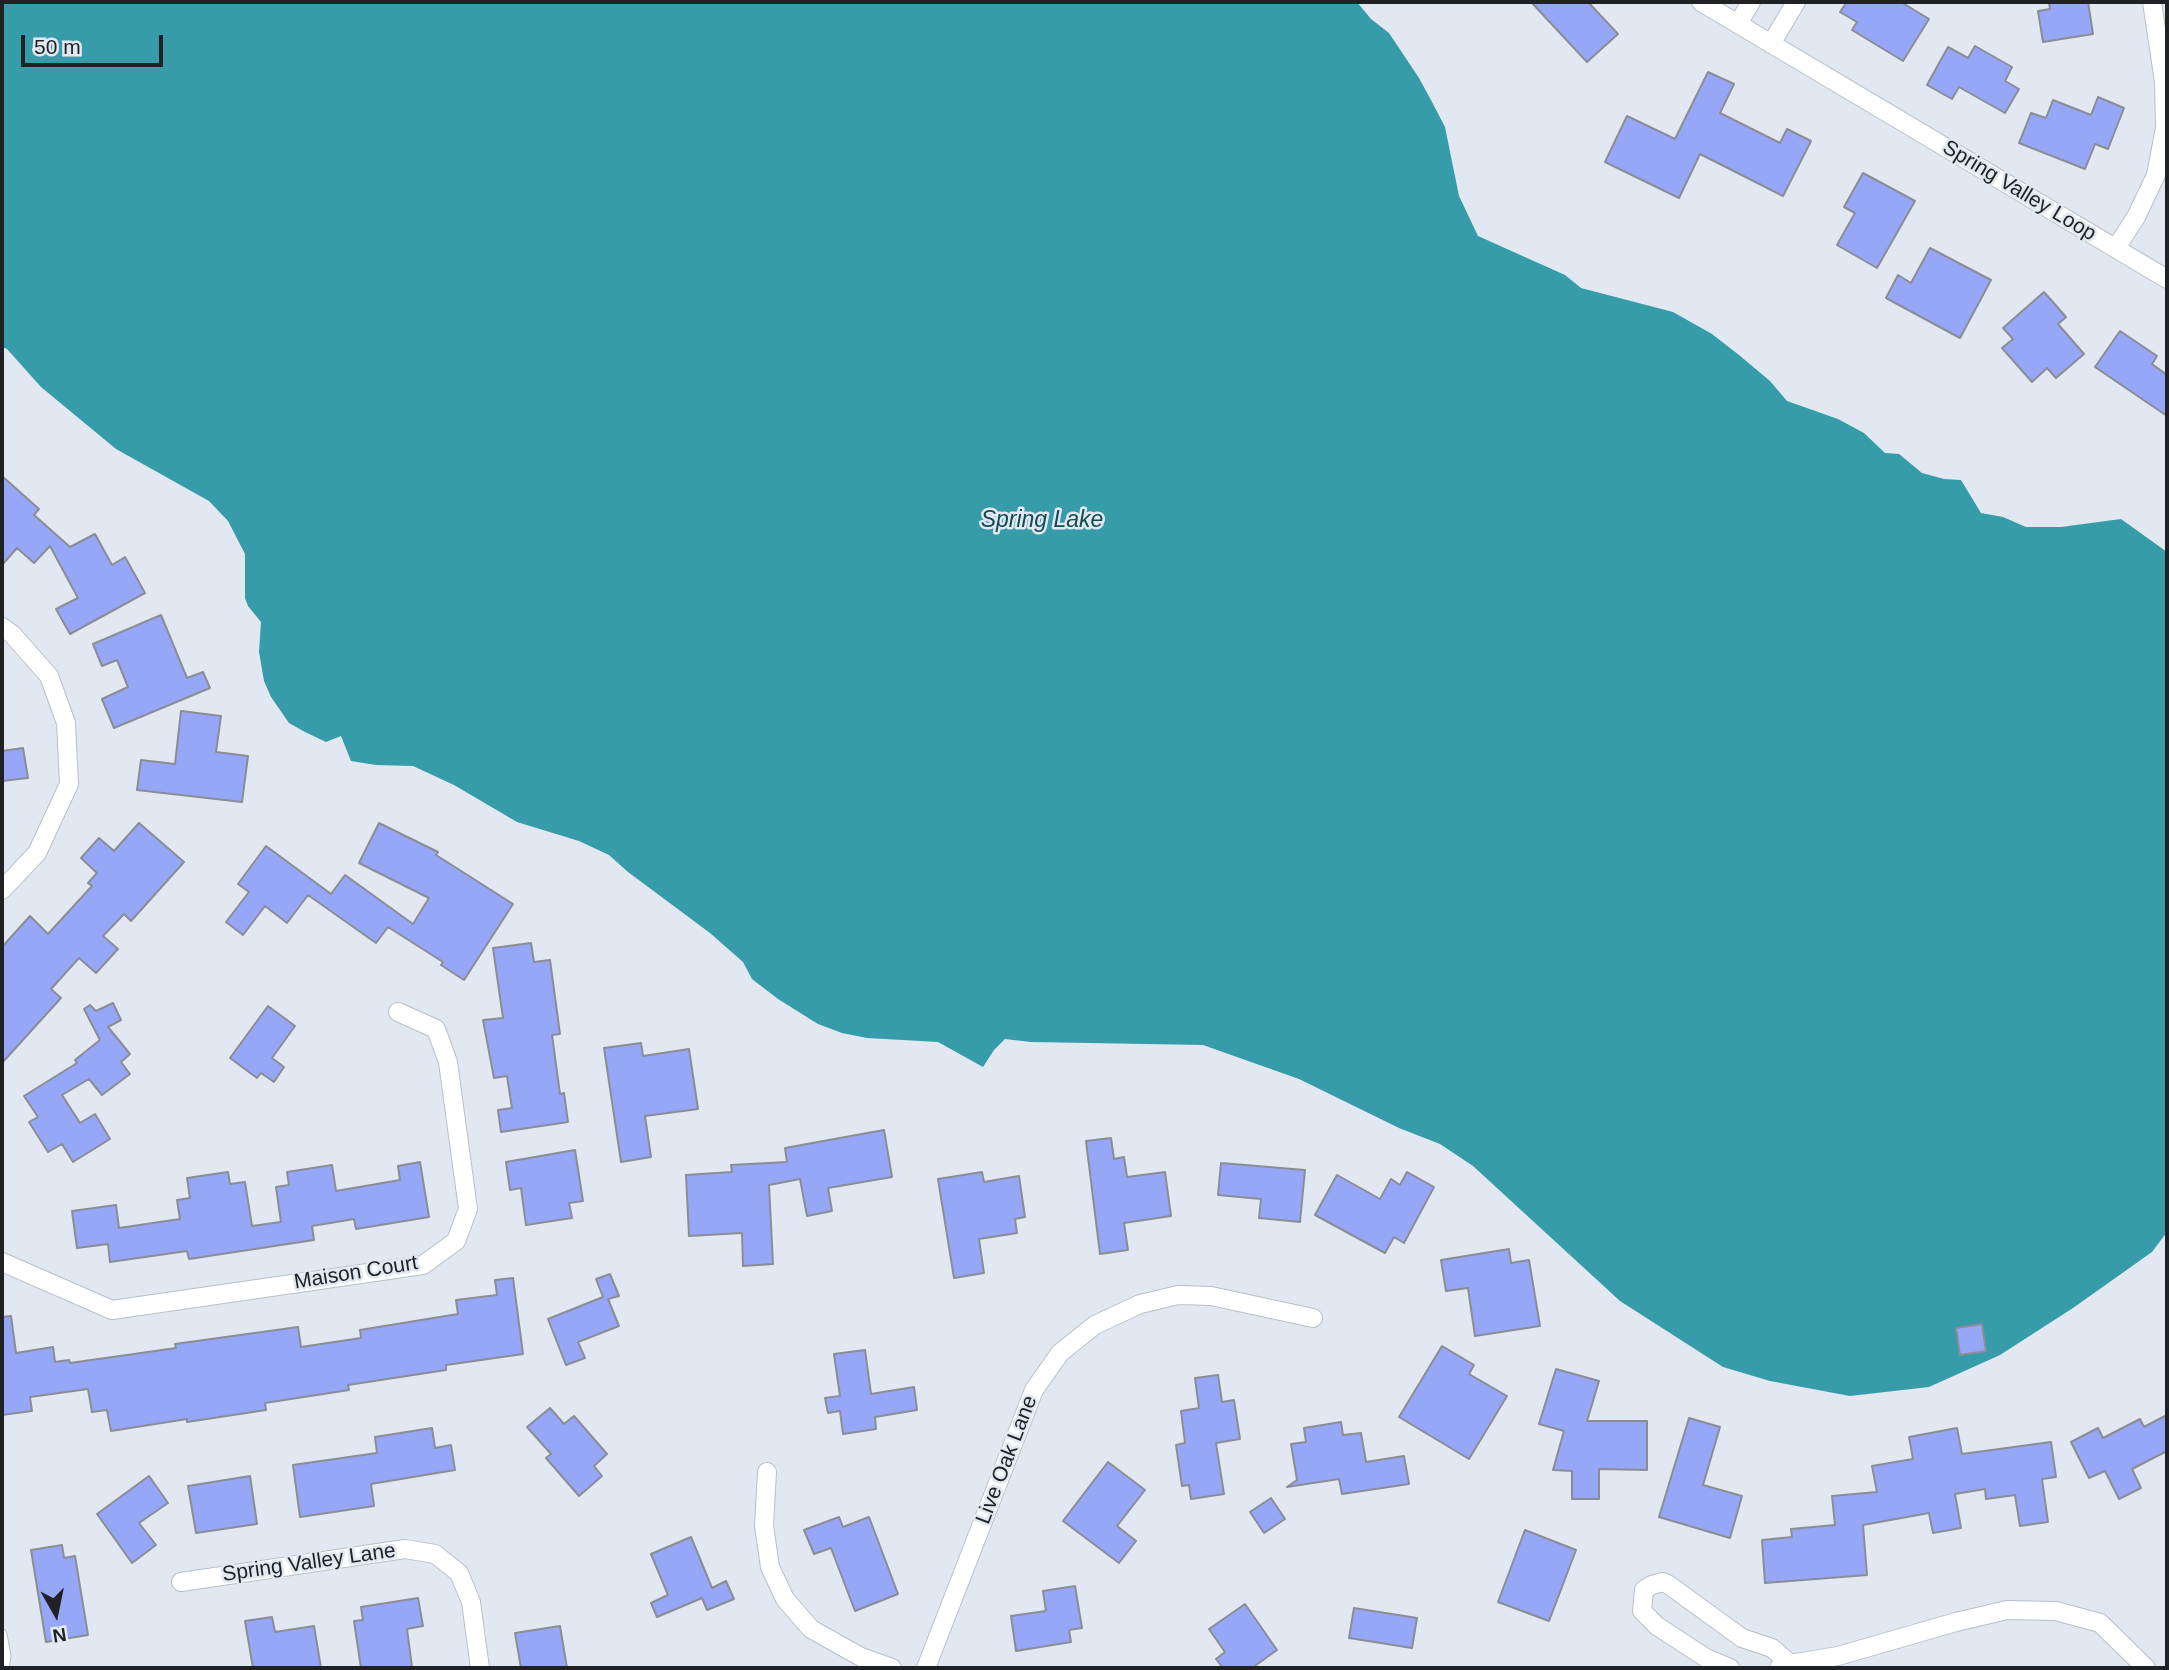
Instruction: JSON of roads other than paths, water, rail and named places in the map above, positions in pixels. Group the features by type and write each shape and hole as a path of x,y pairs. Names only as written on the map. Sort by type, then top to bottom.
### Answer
{"street":[{"name":"Spring Valley Loop","path":"1700,2 2116,248 2136,217 2157,175 2165,128 2164,82 2152,2"},
{"path":"1738,24 1751,2"},
{"path":"1771,44 1796,2"},
{"path":"2116,248 2167,279"},
{"path":"2,627 12,634 49,676 66,723 69,785 37,853 2,890"},
{"name":"Maison Court","path":"2,1262 112,1310 423,1265 456,1241 468,1209 447,1062 436,1029 398,1012"},
{"name":"Live Oak Lane","path":"926,1668 1034,1390 1060,1353 1095,1325 1140,1304 1178,1295 1211,1296 1313,1318"},
{"path":"767,1472 764,1526 770,1567 785,1599 811,1629 861,1657 892,1668"},
{"name":"Spring Valley Lane","path":"181,1582 405,1549 435,1554 458,1573 471,1602 481,1668"},
{"path":"1730,1668 1706,1658 1657,1626 1642,1611 1644,1590 1663,1582 1742,1638 1772,1648 1785,1666 1838,1656 2007,1610 2056,1611 2100,1623 2146,1668"}],"lane":[{"path":"2,1634 4,1668"}],"water":[{"name":"Spring Lake","path":"2,2 1357,2 1371,19 1389,33 1419,78 1445,127 1459,196 1478,236 1565,275 1581,288 1673,312 1712,334 1739,355 1770,381 1787,401 1838,419 1864,433 1885,453 1899,454 1922,473 1961,480 1981,513 2003,517 2026,527 2061,527 2121,519 2167,552 2167,1232 2152,1252 2073,1308 2000,1355 1929,1387 1850,1396 1770,1381 1723,1367 1620,1301 1473,1166 1440,1144 1399,1128 1299,1079 1203,1045 1031,1042 1005,1039 983,1067 938,1042 867,1038 842,1033 818,1024 778,999 752,979 743,962 710,933 609,855 579,841 517,822 454,785 413,766 351,761 341,736 326,742 305,732 289,723 271,697 264,681 259,652 261,622 245,598 245,554 228,521 209,501 116,449 41,387 7,349 2,347"}]}
